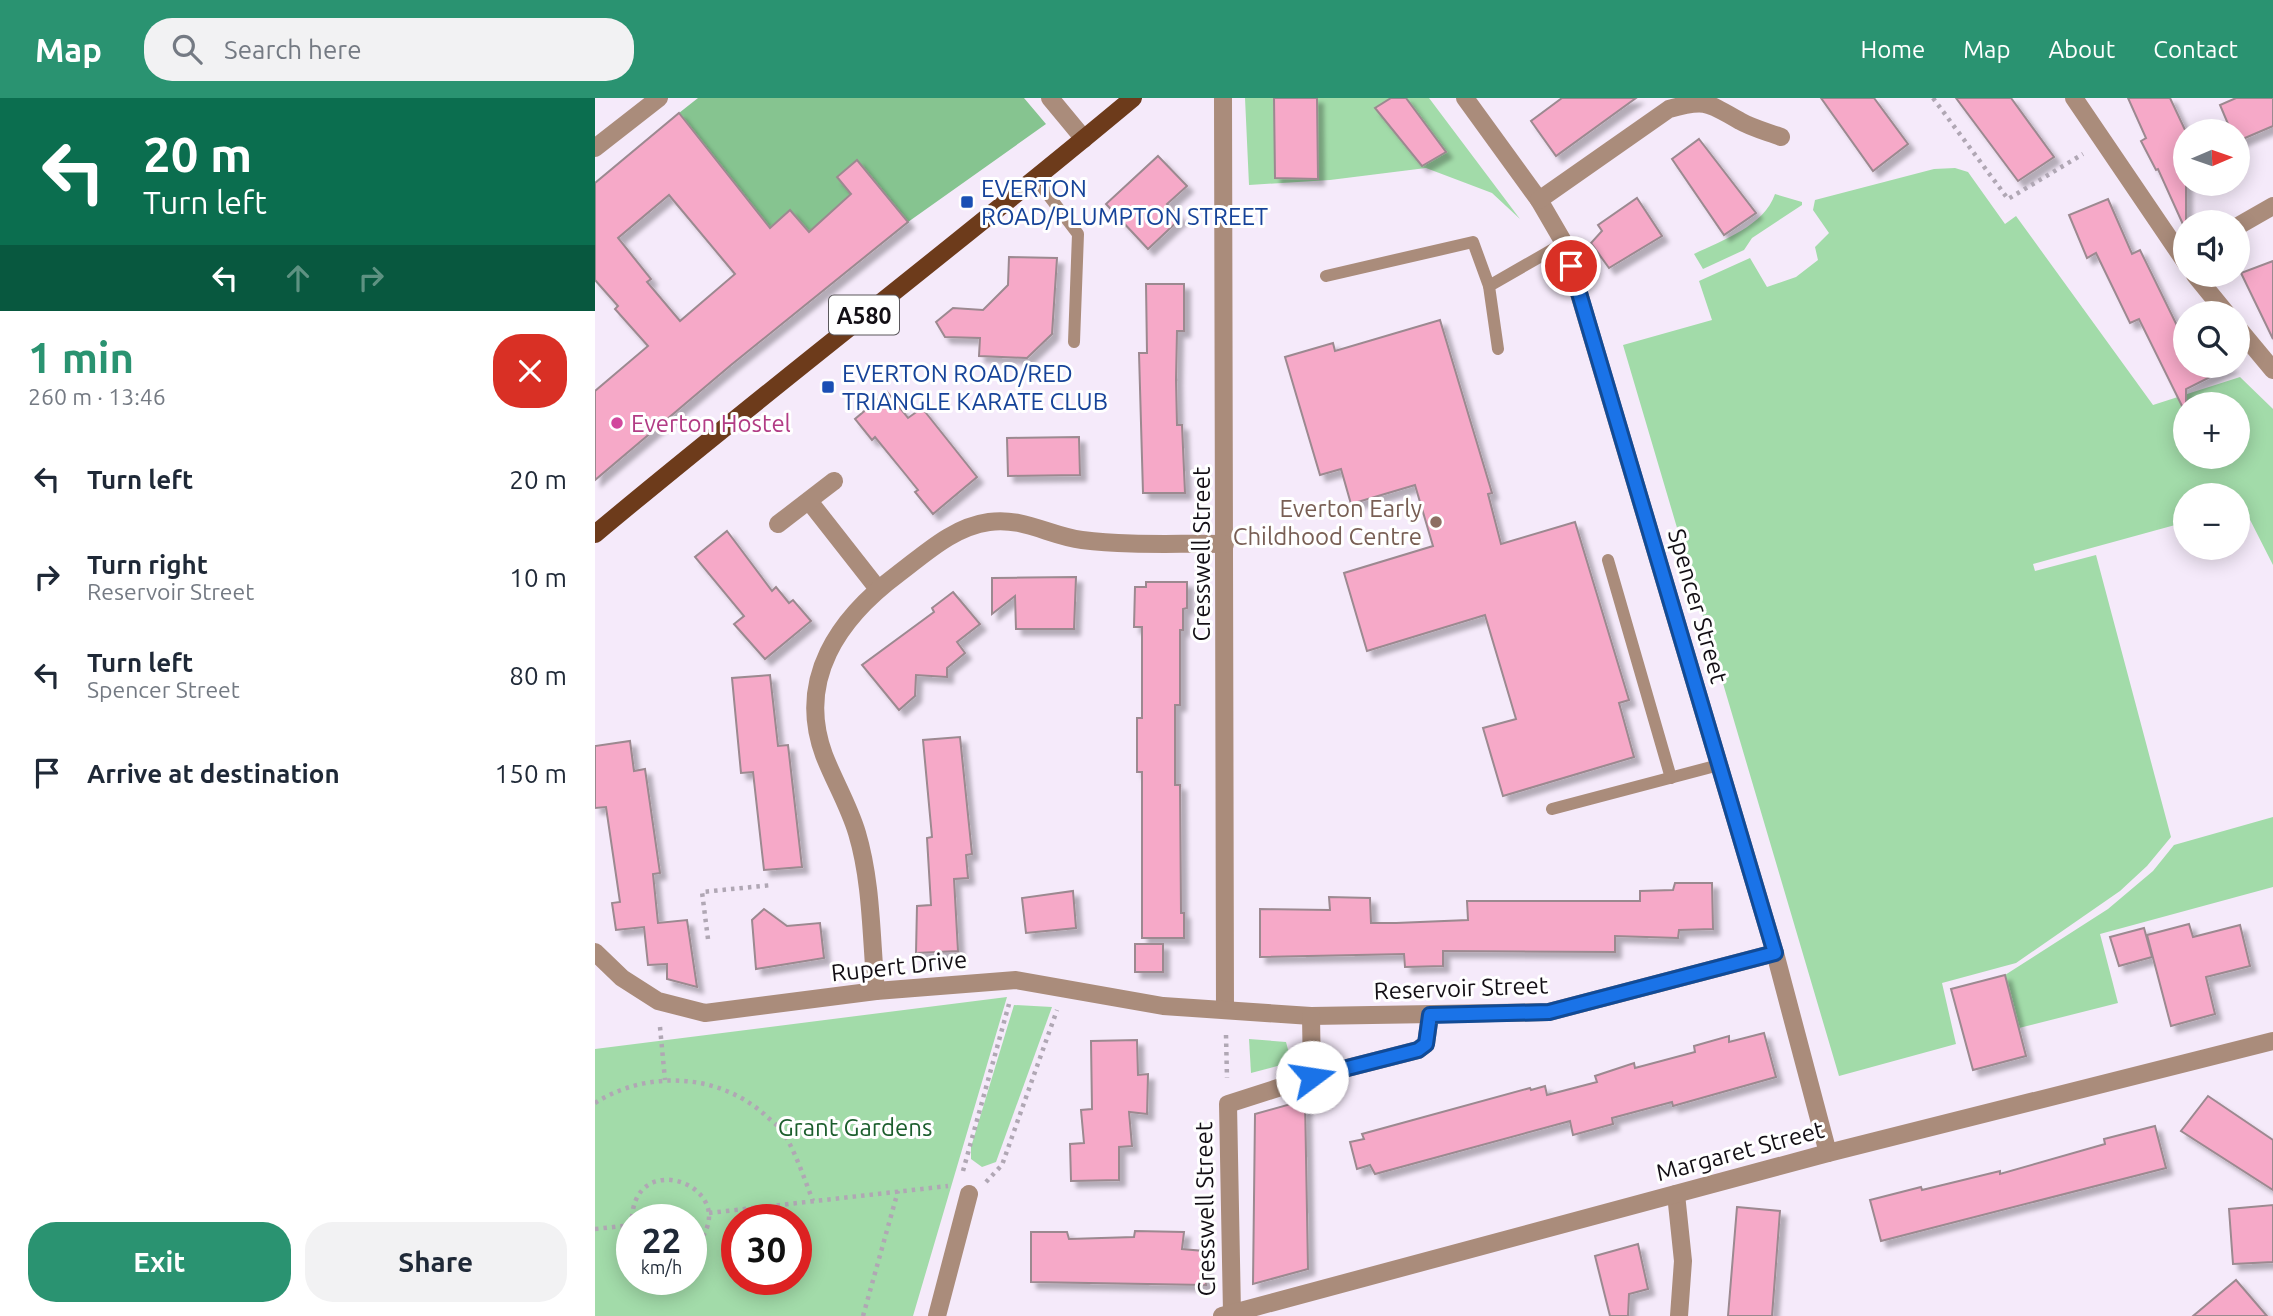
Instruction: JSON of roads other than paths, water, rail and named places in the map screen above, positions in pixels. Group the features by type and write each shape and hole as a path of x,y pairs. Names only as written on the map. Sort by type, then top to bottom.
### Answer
{"main road":[{"name":"A580","path":"595,534 757,398 1036,179 1133,98"}],"street":[{"path":"595,148 659,98"},
{"path":"1050,98 1084,139"},
{"name":"Cresswell Street","path":"1223,98 1226,1009"},
{"name":"Spencer Street","path":"1465,98 1539,200 1564,243 1775,953 1828,1153"},
{"path":"2074,98 2173,243"},
{"path":"1539,200 1669,109 1686,103 1718,106 1739,121 1781,137"},
{"path":"2250,219 2273,206"},
{"path":"2205,287 2216,301"},
{"path":"2250,342 2273,370"},
{"path":"778,524 834,481"},
{"path":"809,501 878,589"},
{"path":"876,991 864,861 850,813 818,735 814,695 824,657 834,638 878,589 955,532 989,522 1024,523 1080,540 1225,544"},
{"name":"Rupert Drive","path":"595,952 622,978 658,1002 681,1010 723,1013 876,991 1016,980 1066,986 1163,1006 1226,1009"},
{"name":"Reservoir Street","path":"1226,1009 1279,1016 1549,1012 1775,953"},
{"path":"1311,1016 1312,1077 1418,1050 1426,1044 1430,1015"},
{"name":"Margaret Street","path":"1227,1315 1275,1309 1828,1153 2273,1041"},
{"name":"Cresswell Street","path":"1227,1315 1230,1283 1228,1104 1312,1077"},
{"path":"937,1316 965,1189"},
{"path":"1676,1194 1683,1261 1679,1316"}],"lane":[{"path":"1036,179 1079,234 1075,342"},
{"path":"1327,276 1473,242 1489,286 1498,349"},
{"path":"1489,286 1564,243"},
{"path":"1608,560 1671,778"},
{"path":"1552,809 1719,765"}],"place":[{"name":"EVERTON ROAD/PLUMPTON STREET","path":"967,202"},
{"name":"EVERTON ROAD/RED TRIANGLE KARATE CLUB","path":"828,387"},
{"name":"Everton Hostel","path":"617,423"},
{"name":"Everton Early Childhood Centre","path":"1436,522"}],"park label":[{"name":"Grant Gardens","path":"855,1127"}]}
